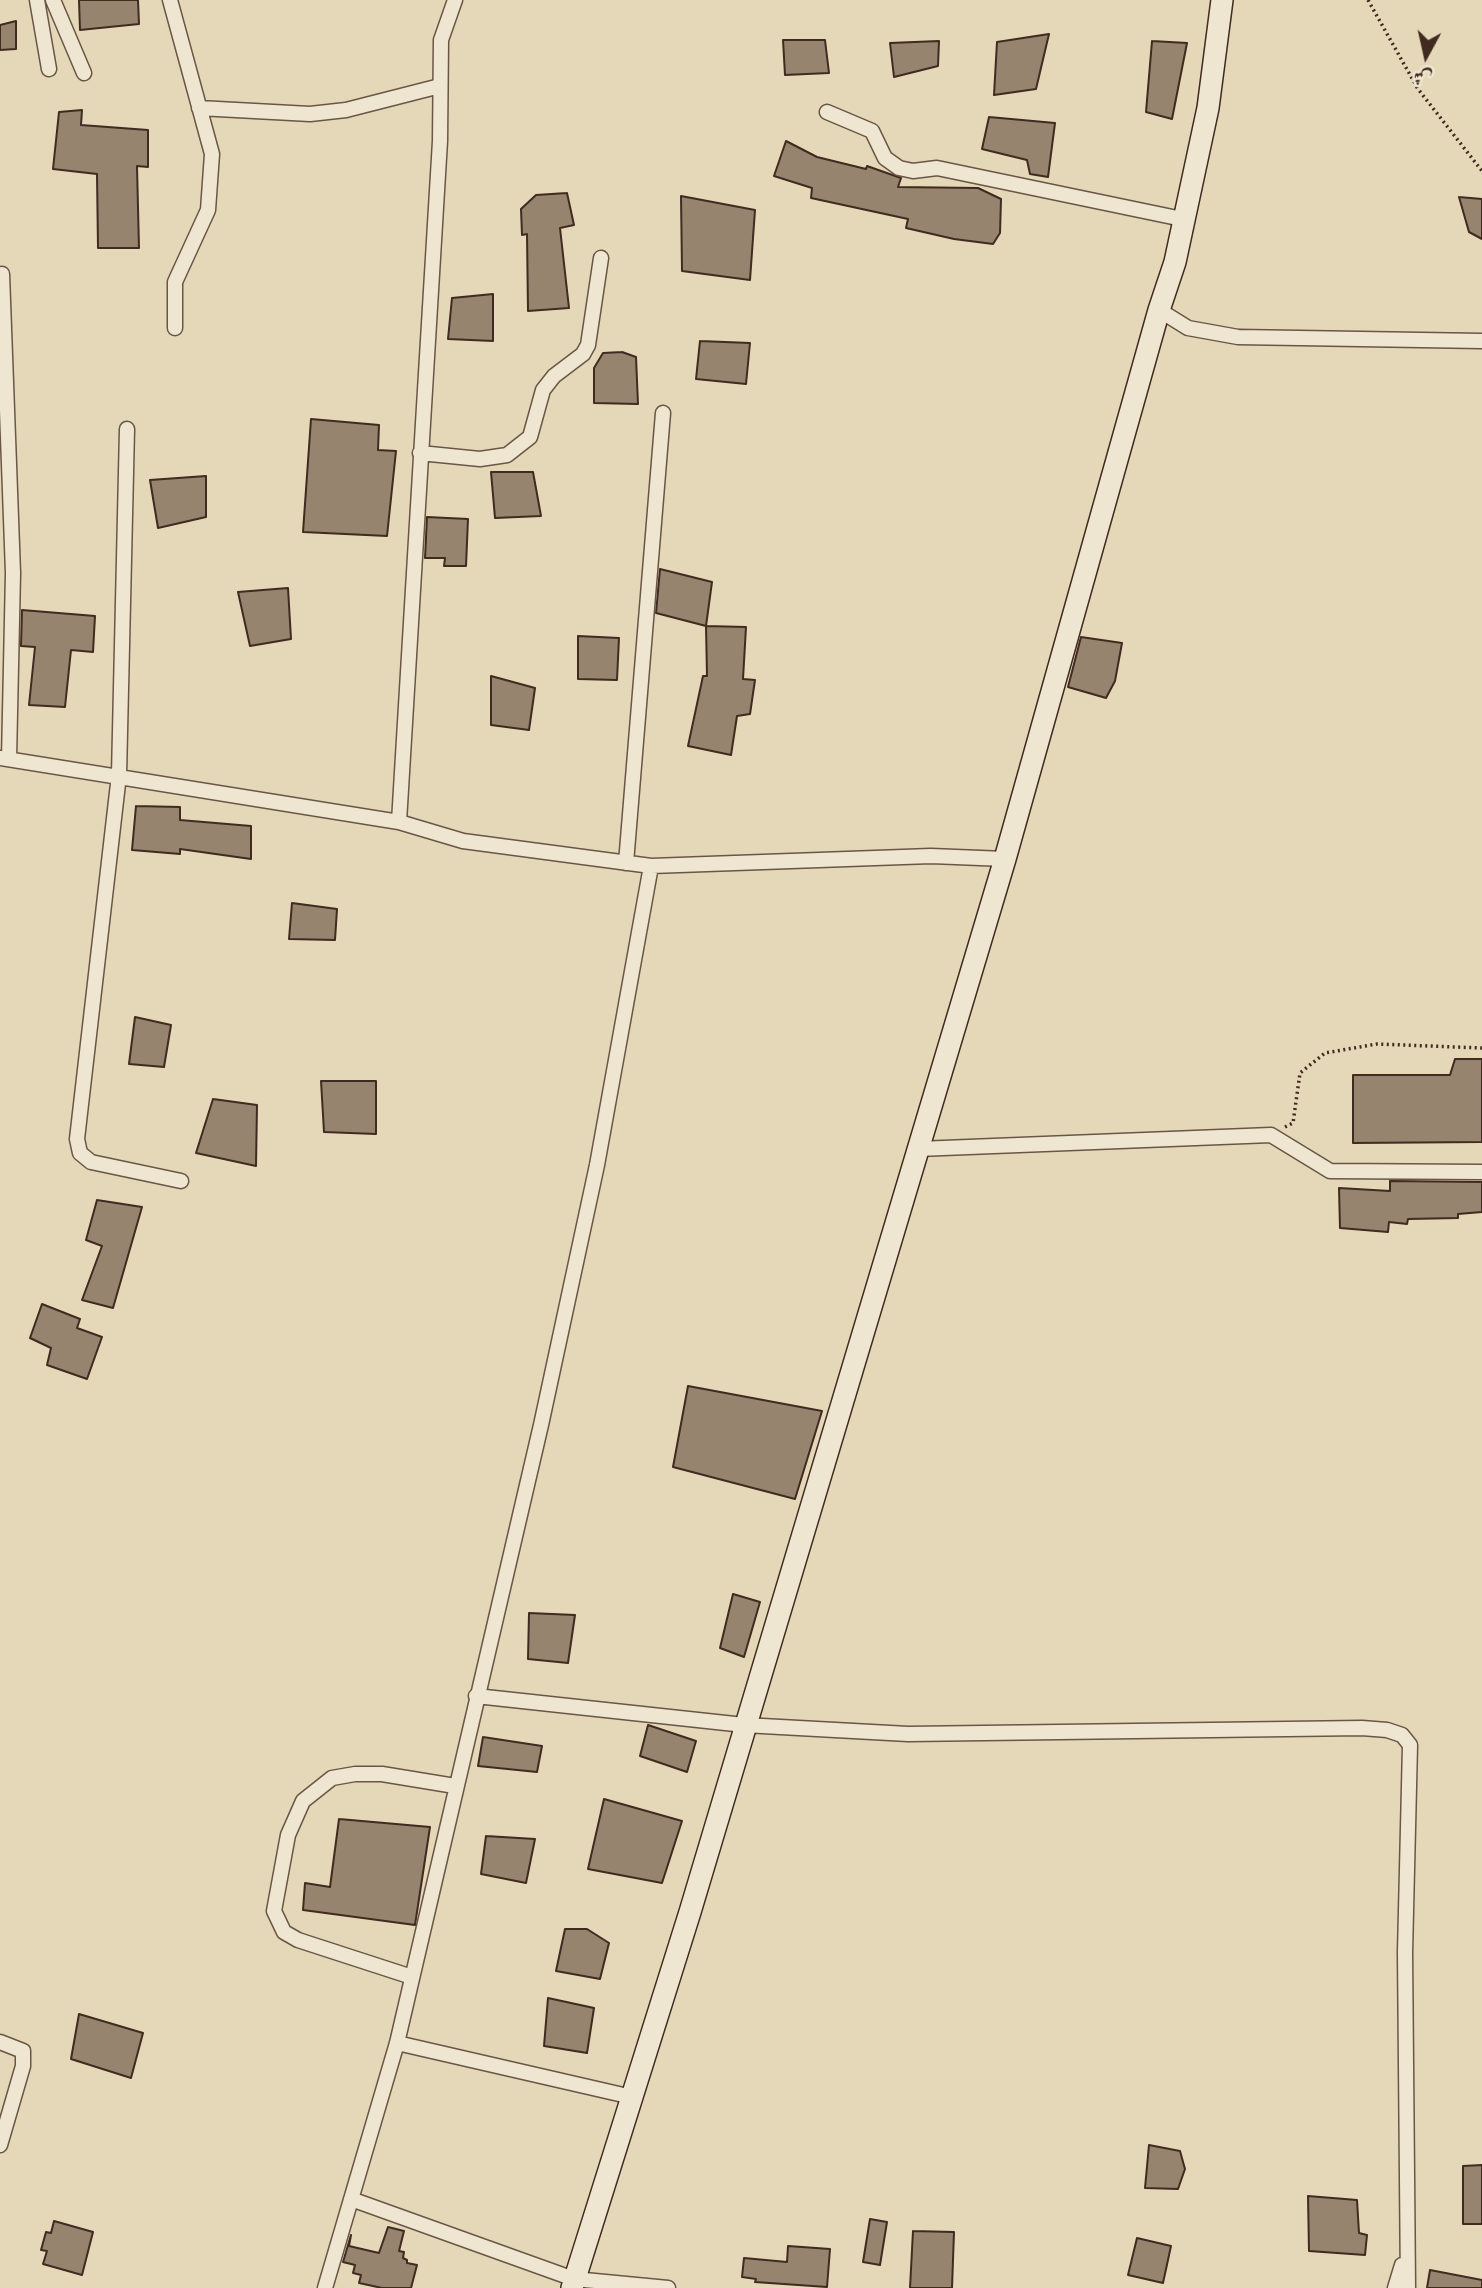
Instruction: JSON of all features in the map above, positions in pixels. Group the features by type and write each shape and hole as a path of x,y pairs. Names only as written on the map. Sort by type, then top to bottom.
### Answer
{"street":[{"path":"37,0 48,69"},
{"path":"53,0 85,74"},
{"path":"170,0 212,154 212,184 200,232 175,282 175,328"},
{"path":"399,822 440,141 441,40 455,0"},
{"path":"573,2283 690,1912 918,1149 1187,220 1208,108 1222,0"},
{"path":"199,108 310,114 346,110 440,86"},
{"path":"827,112 872,131 886,158 899,168 913,171 937,168 1187,220"},
{"path":"420,453 480,459 507,455 530,437 543,390 554,376 583,354 587,345 601,258"},
{"path":"2,274 13,573 5,759 119,775 399,822 463,841 651,866 931,856 1004,859"},
{"path":"1159,310 1188,328 1238,337 1482,341"},
{"path":"626,863 663,413"},
{"path":"127,429 119,775 77,1139 80,1153 91,1162 181,1181"},
{"path":"325,2288 397,2043 541,1425 597,1166 651,866"},
{"path":"918,1149 1271,1135 1330,1171 1482,1172"},
{"path":"476,1696 744,1725 908,1734 1362,1728 1387,1730 1402,1735 1409,1745 1405,1952 1408,2288"},
{"path":"412,1976 298,1940 284,1932 274,1911 288,1835 303,1801 332,1778 382,1774 455,1786"},
{"path":"0,2042 23,2051 23,2066 0,2145"},
{"path":"397,2043 632,2097"},
{"path":"351,2199 573,2283 668,2288"},
{"path":"1395,2288 1407,2239"}],"path":[{"path":"1368,0 1418,89 1482,171"},
{"path":"1271,1135 1293,1123 1300,1073 1325,1053 1377,1044 1482,1048"}],"building":[{"path":"79,0 138,0 139,24 80,30"},
{"path":"16,21 16,49 0,50 0,25"},
{"path":"1049,34 1036,89 994,95 997,42"},
{"path":"783,40 825,40 829,73 785,75"},
{"path":"939,41 938,66 894,77 890,43"},
{"path":"1152,41 1187,43 1172,119 1146,112"},
{"path":"82,110 81,125 148,130 148,167 137,166 139,248 98,248 97,174 53,169 59,112"},
{"path":"989,117 1055,123 1048,177 1030,174 1027,160 982,149"},
{"path":"786,141 817,157 866,169 867,166 901,178 898,187 978,188 1001,199 1000,233 993,244 954,239 906,228 908,219 811,198 812,188 774,176"},
{"path":"567,193 574,225 560,228 569,308 528,311 527,234 522,235 521,209 536,195"},
{"path":"681,196 755,210 750,280 682,271"},
{"path":"1459,197 1482,199 1482,239 1469,232"},
{"path":"493,294 493,341 448,339 452,298"},
{"path":"700,341 750,343 746,384 696,379"},
{"path":"622,352 636,357 638,404 594,403 594,368 603,353"},
{"path":"311,419 379,425 378,450 396,451 387,536 303,532"},
{"path":"491,472 533,472 541,516 495,518"},
{"path":"206,476 206,517 158,528 150,480"},
{"path":"427,517 468,519 466,566 444,566 445,558 425,558"},
{"path":"660,569 712,582 706,626 656,613"},
{"path":"288,588 291,639 250,646 238,592"},
{"path":"22,610 95,616 93,652 71,650 65,707 29,705 35,647 21,646"},
{"path":"706,626 746,627 743,679 755,680 750,714 737,716 731,755 688,746 703,676 707,676"},
{"path":"578,636 619,638 617,680 578,679"},
{"path":"1081,637 1122,643 1115,681 1106,698 1068,687"},
{"path":"491,676 535,688 529,730 491,725"},
{"path":"136,806 180,807 180,820 251,826 251,859 180,849 180,854 132,850"},
{"path":"292,903 337,909 335,940 289,939"},
{"path":"135,1017 171,1025 164,1067 129,1064"},
{"path":"1455,1059 1482,1059 1482,1142 1353,1143 1353,1075 1450,1075"},
{"path":"321,1081 376,1081 376,1134 324,1132"},
{"path":"213,1099 257,1105 256,1166 196,1153"},
{"path":"1390,1181 1482,1182 1482,1212 1458,1214 1458,1218 1408,1219 1407,1224 1389,1222 1388,1232 1340,1228 1339,1188 1390,1191"},
{"path":"97,1200 142,1207 113,1308 82,1300 102,1246 86,1240"},
{"path":"42,1304 80,1319 77,1328 102,1337 87,1379 47,1365 51,1348 30,1338"},
{"path":"688,1386 822,1411 795,1499 673,1467"},
{"path":"733,1594 760,1602 744,1657 720,1648"},
{"path":"529,1613 575,1615 568,1663 528,1659"},
{"path":"648,1725 696,1741 687,1772 640,1756"},
{"path":"483,1737 542,1746 537,1772 478,1766"},
{"path":"604,1799 682,1821 662,1883 588,1869"},
{"path":"339,1819 430,1827 415,1925 303,1910 305,1883 330,1887"},
{"path":"486,1836 535,1839 526,1883 481,1874"},
{"path":"565,1929 587,1929 609,1943 600,1979 556,1971"},
{"path":"548,1998 594,2008 587,2053 544,2046"},
{"path":"79,2014 143,2033 131,2078 71,2059"},
{"path":"1149,2145 1180,2151 1185,2169 1178,2189 1145,2188"},
{"path":"1482,2165 1482,2224 1463,2224 1463,2166"},
{"path":"1308,2196 1357,2200 1359,2233 1367,2235 1365,2255 1309,2251"},
{"path":"870,2219 887,2222 880,2265 863,2262"},
{"path":"54,2221 93,2232 82,2275 43,2264 47,2251 41,2250 46,2232 51,2233"},
{"path":"388,2227 404,2231 399,2251 404,2252 403,2258 407,2263 417,2265 411,2288 382,2288 359,2283 361,2275 353,2273 355,2265 343,2262 351,2235 349,2246 379,2253"},
{"path":"913,2231 954,2232 952,2288 910,2288"},
{"path":"1137,2238 1171,2246 1163,2283 1128,2275"},
{"path":"788,2246 830,2249 827,2287 755,2282 756,2279 742,2277 744,2258 787,2262"},
{"path":"1430,2270 1482,2280 1482,2288 1427,2288"}]}
